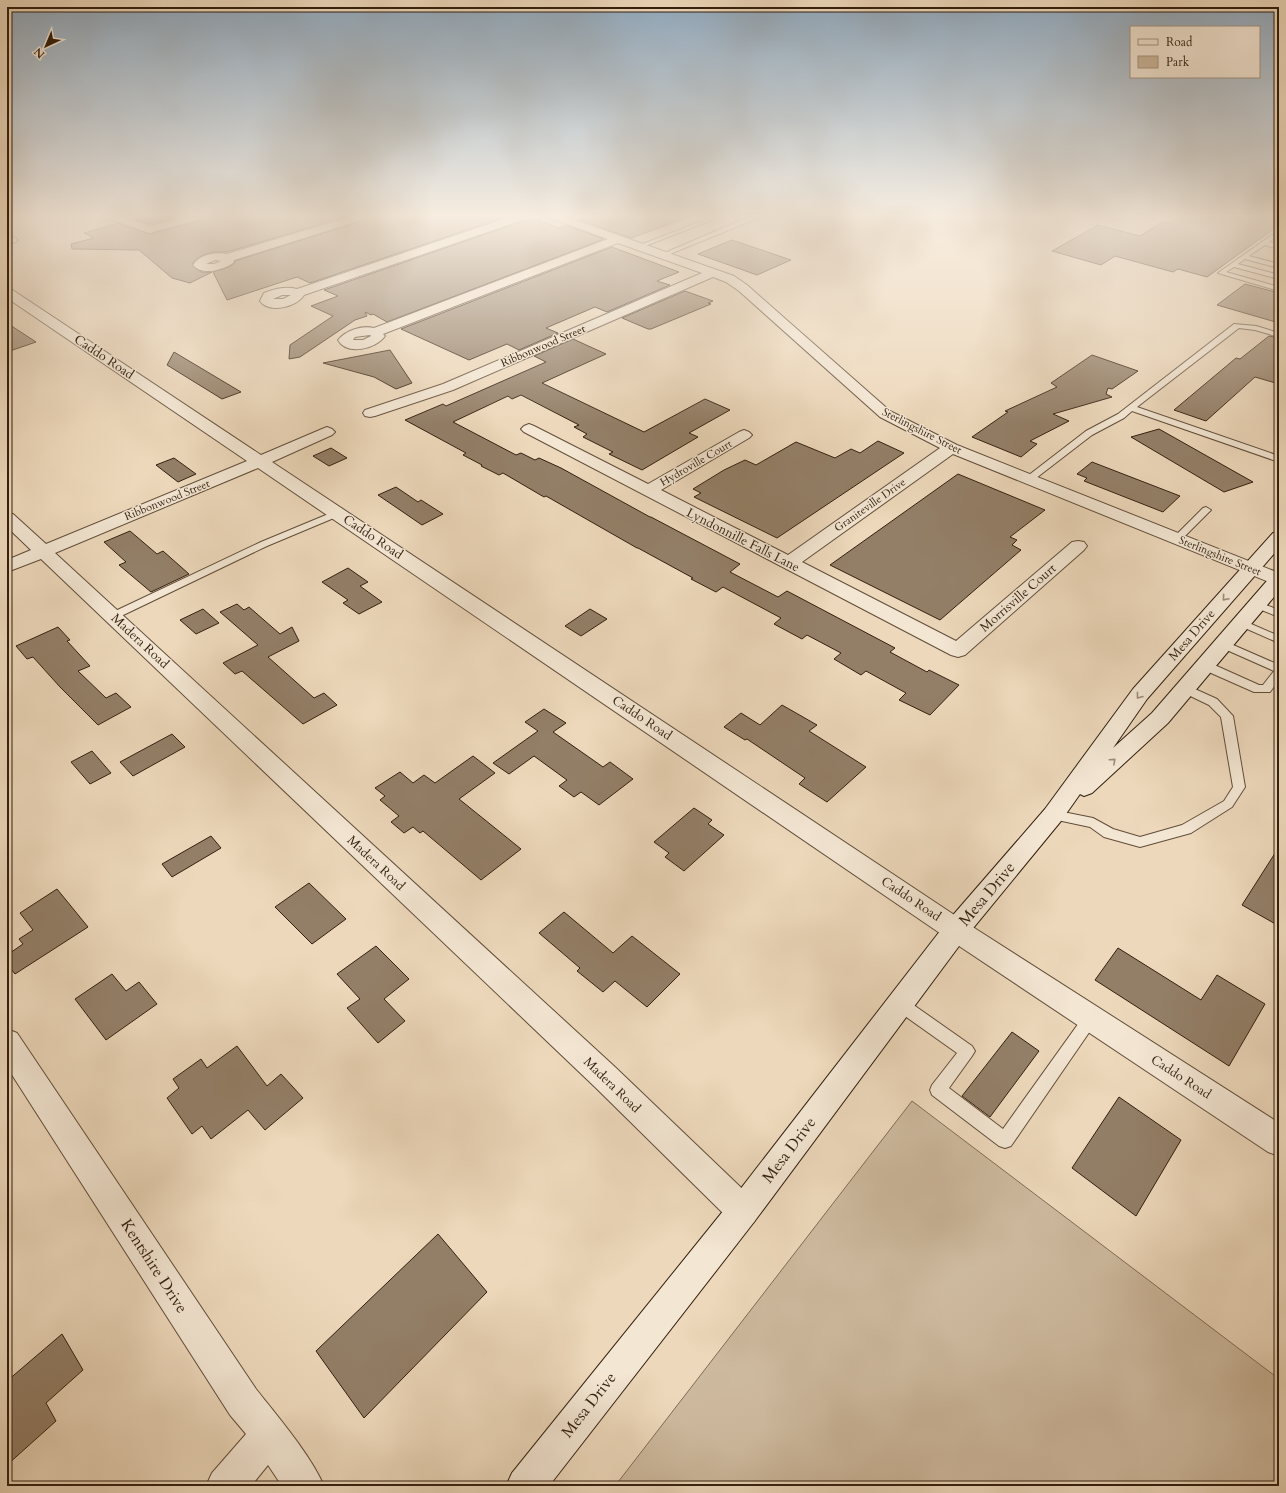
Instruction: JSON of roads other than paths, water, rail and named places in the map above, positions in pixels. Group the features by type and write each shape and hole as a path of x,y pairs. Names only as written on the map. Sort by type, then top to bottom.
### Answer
{"street":[{"path":"297,293 322,285"},
{"path":"375,332 500,285"},
{"name":"Ribbonwood Street","path":"370,413 448,387 686,285"},
{"name":"Sterlingshire Street","path":"737,285 885,414 951,448 1279,580"},
{"name":"Caddo Road","path":"7,292 261,461 956,930 1279,1142"},
{"name":"Lyndonnille Falls Lane","path":"529,429 958,650"},
{"name":"Ribbonwood Street","path":"7,567 327,432"},
{"name":"Hydroville Court","path":"648,491 744,435"},
{"name":"Graniteville Drive","path":"789,563 951,448"},
{"name":"Madera Road","path":"7,518 605,1077 743,1211"},
{"name":"Mesa Drive","path":"525,1486 743,1211 956,930 1053,815 1140,694 1279,537"},
{"name":"Morrisville Court","path":"958,650 1078,546"},
{"name":"Mesa Drive","path":"1053,815 1160,718 1279,580"},
{"name":"Kentshire Drive","path":"7,1042 243,1402 269,1435 305,1486"},
{"path":"225,1486 269,1435"}],"lane":[{"path":"1263,285 1279,289"},
{"path":"1028,480 1089,433 1121,416 1237,326 1256,328 1279,334"},
{"path":"1131,408 1279,459"},
{"path":"1177,539 1206,510"},
{"path":"113,616 264,544 338,513"},
{"path":"1258,605 1279,614"},
{"path":"1242,623 1279,640"},
{"path":"1206,666 1258,689 1266,689 1279,670 1224,644"},
{"path":"1053,815 1093,823 1109,833 1140,842 1186,829 1228,804 1239,787 1227,716 1213,702 1186,689"},
{"path":"900,1004 967,1051 938,1090 1005,1140 1091,1018"}]}
